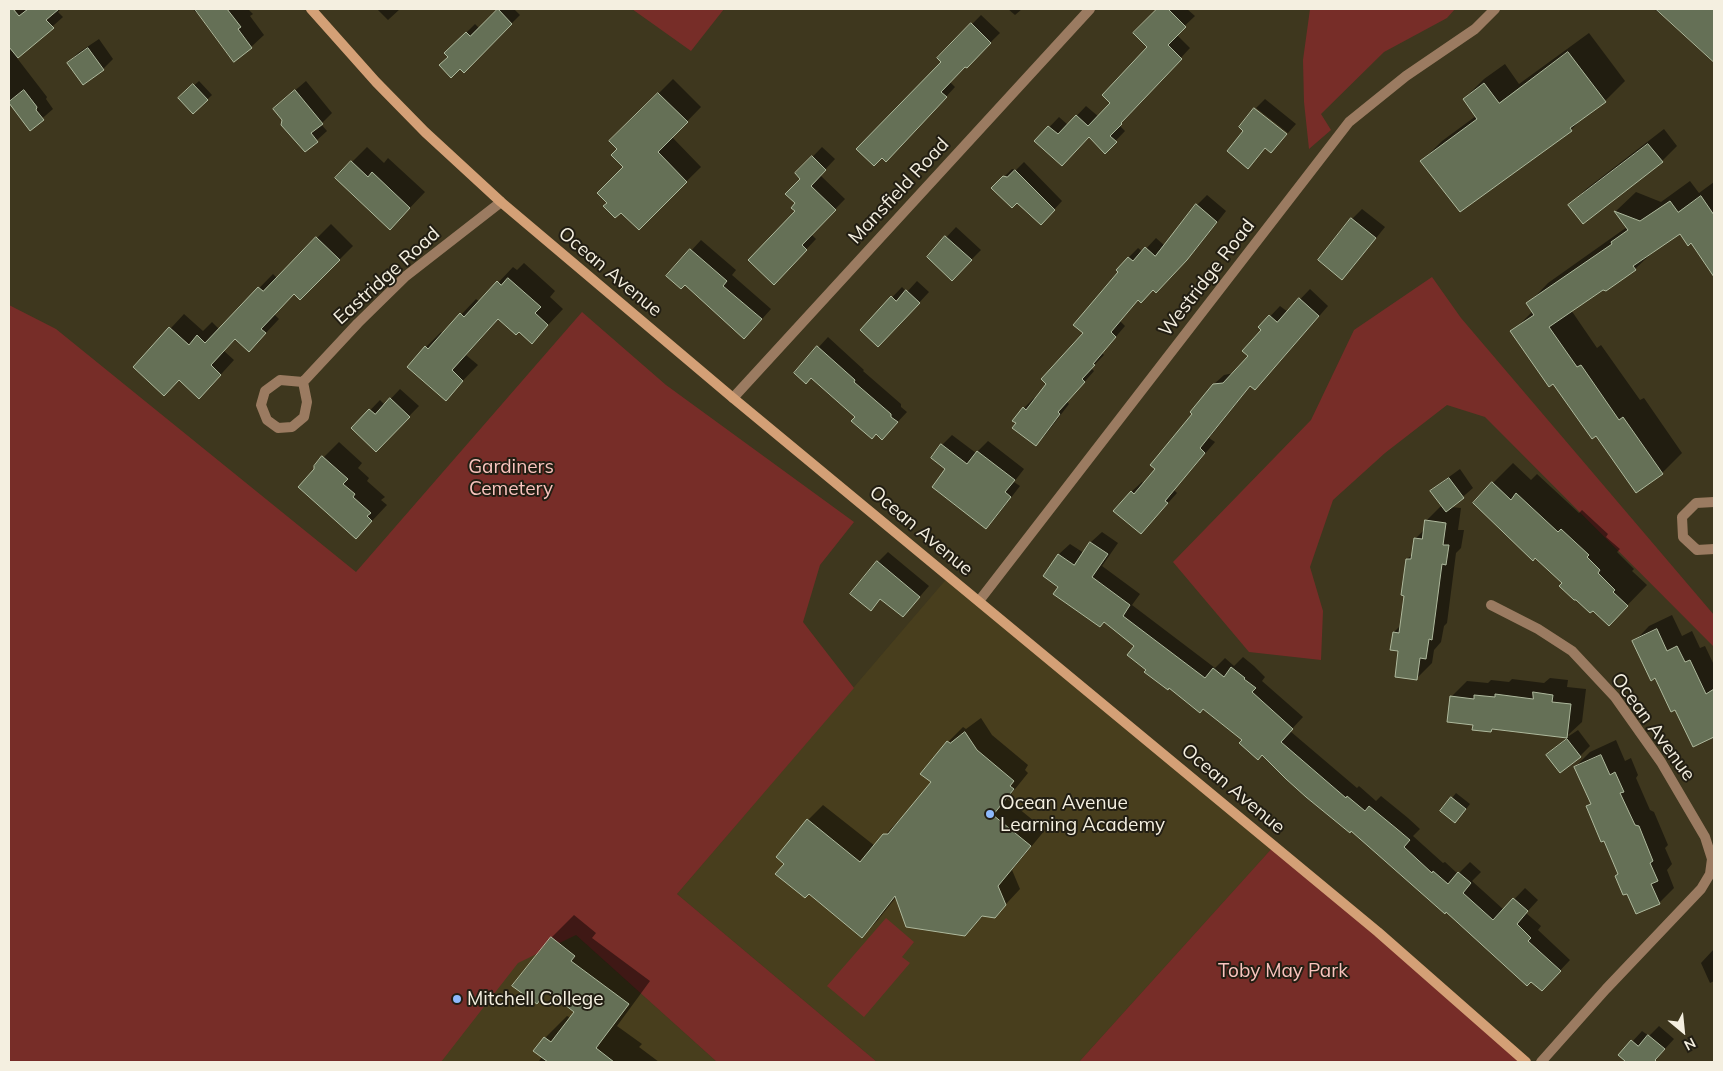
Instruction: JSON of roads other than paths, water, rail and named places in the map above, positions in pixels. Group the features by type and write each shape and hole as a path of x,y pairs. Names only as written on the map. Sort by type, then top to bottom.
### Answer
{"main road":[{"name":"Ocean Avenue","path":"311,9 376,82 425,132 501,202 733,398 1378,932 1526,1062"}],"street":[{"name":"Mansfield Road","path":"733,398 1090,9"},
{"name":"Westridge Road","path":"979,601 1349,122 1406,76 1474,29 1495,9"},
{"name":"Eastridge Road","path":"303,382 358,323 406,276 501,202"},
{"path":"280,380 303,382 307,402 304,417 292,427 278,428 267,420 261,405 265,391 280,380"},
{"path":"1714,502 1696,503 1682,517 1683,537 1697,550 1714,549"},
{"name":"Ocean Avenue","path":"1491,605 1538,629 1572,651 1615,697 1661,762 1706,837 1712,859 1710,874 1701,889 1606,989 1541,1062"}],"place":[{"name":"Ocean Avenue Learning Academy","path":"990,814"},
{"name":"Mitchell College","path":"457,999"}],"park label":[{"name":"Gardiners Cemetery","path":"511,478"},
{"name":"Toby May Park","path":"1283,971"}]}
